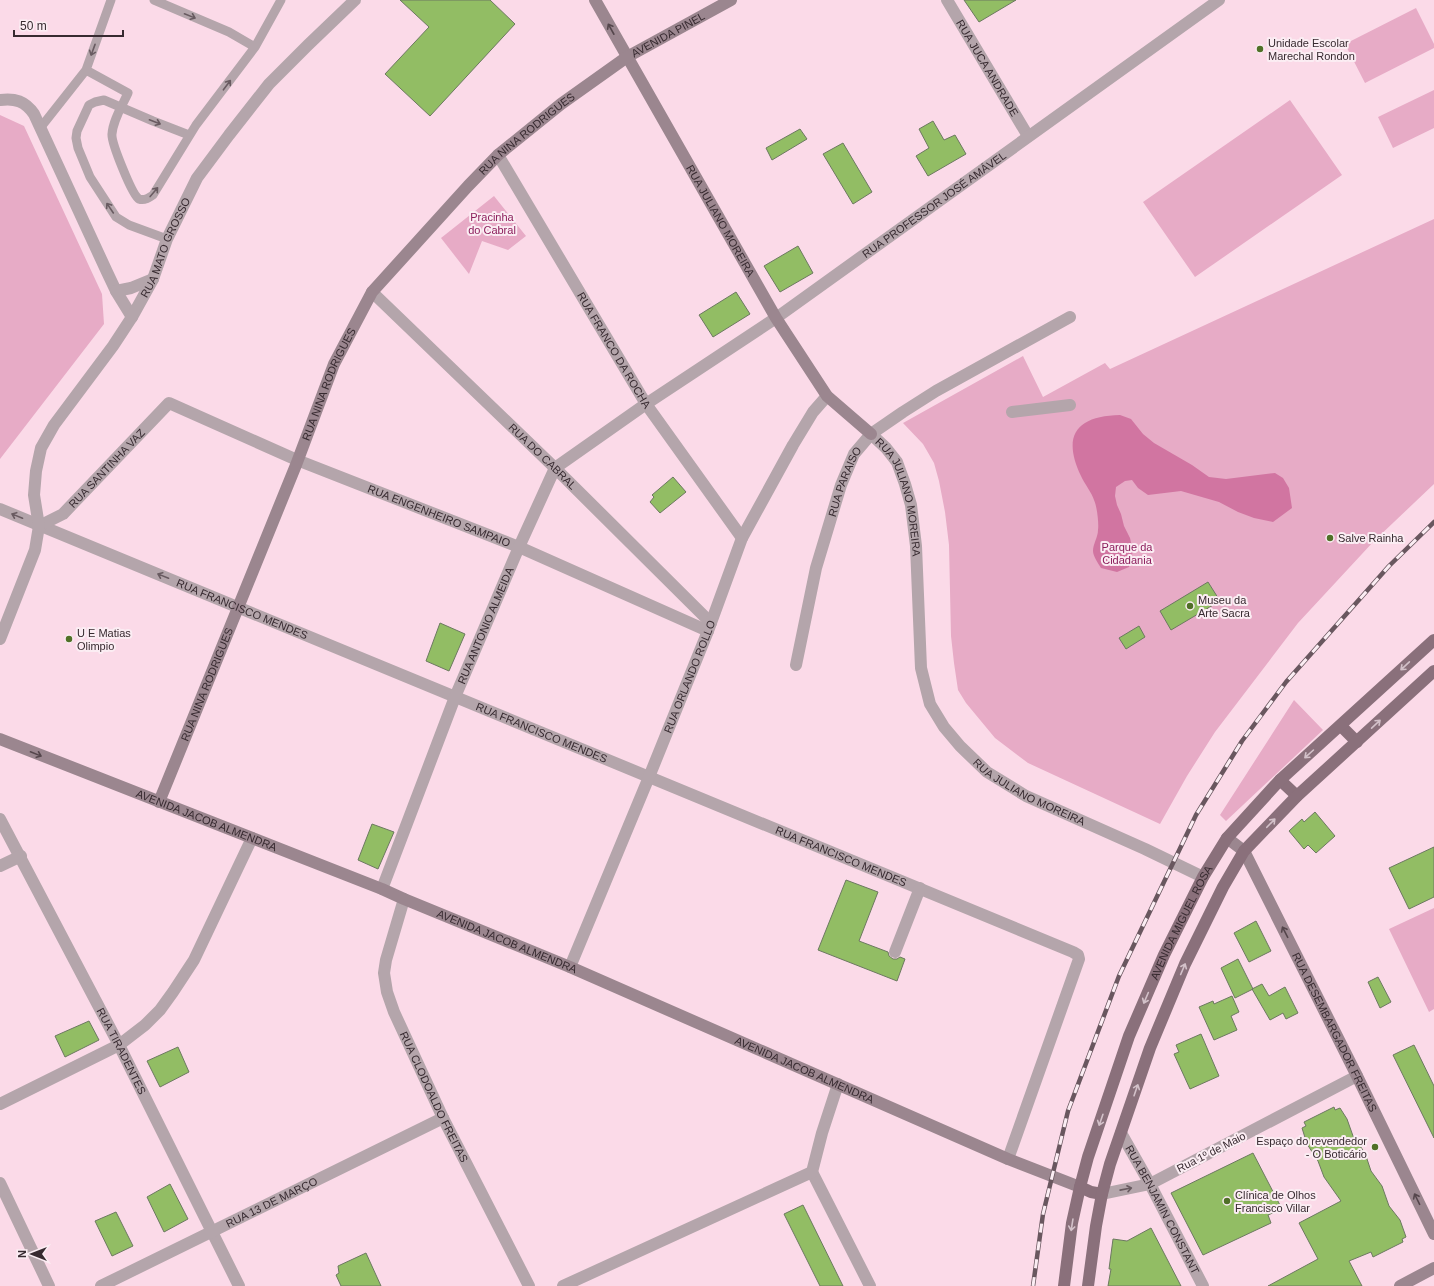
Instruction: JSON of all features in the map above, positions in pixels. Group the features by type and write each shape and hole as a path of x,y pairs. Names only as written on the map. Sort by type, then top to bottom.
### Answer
{"main road":[{"name":"AVENIDA MIGUEL ROSA","path":"1064,1286 1072,1223 1088,1157 1129,1036 1199,875 1226,838 1280,780 1434,640"},
{"name":"AVENIDA MIGUEL ROSA","path":"1088,1286 1102,1194 1121,1133 1150,1048 1185,964 1223,888 1244,851 1297,796 1434,671"},
{"path":"1341,726 1357,742"},
{"path":"1280,780 1297,796"},
{"path":"1080,1187 1091,1192 1102,1194"}],"street":[{"name":"RUA MATO GROSSO","path":"39,526 34,494 36,471 41,448 54,425 113,346 132,317 153,279 167,239 197,178 228,135 269,84 355,0"},
{"name":"RUA JULIANO MOREIRA","path":"595,0 776,318 827,396 886,448 896,462 905,484 911,505 916,546 921,668 930,704 944,726 960,746 986,772 1019,792 1199,875"},
{"name":"AVENIDA PINEL","path":"627,57 731,0"},
{"name":"RUA JUCA ANDRADE","path":"947,0 1028,136"},
{"name":"RUA PROFESSOR JOSÉ AMÁVEL","path":"646,404 776,318 1219,0"},
{"name":"RUA NINA RODRIGUES","path":"159,802 297,460 334,364 372,292 498,155 561,104 627,57"},
{"path":"0,100 18,100 24,103 34,114 116,291 132,317"},
{"name":"RUA FRANCO DA ROCHA","path":"498,155 646,404 742,538"},
{"path":"116,291 131,288 153,279"},
{"name":"RUA DO CABRAL","path":"372,292 555,468 709,627"},
{"name":"RUA PARAISO","path":"796,665 816,568 841,485 854,454 871,434 936,391 1070,317"},
{"name":"RUA ORLANDO ROLLO","path":"570,967 649,777 709,627 742,538 792,445 814,412 827,396"},
{"name":"RUA ENGENHEIRO SAMPAIO","path":"169,403 297,460 519,547 709,627"},
{"name":"RUA SANTINHA VAZ","path":"39,526 63,514 169,403"},
{"path":"555,468 646,404"},
{"path":"1058,414 1014,416 1070,406"},
{"name":"RUA ANTONIO ALMEIDA","path":"382,889 455,697 519,547 555,468"},
{"name":"RUA FRANCISCO MENDES","path":"0,509 1068,949 1078,955 1079,959 1008,1159"},
{"path":"0,639 35,550 39,526"},
{"name":"AVENIDA JACOB ALMENDRA","path":"0,739 382,889 570,967 1008,1159 1080,1187"},
{"name":"RUA TIRADENTES","path":"0,819 120,1045 239,1286"},
{"path":"0,1104 120,1045 160,1010 194,960 252,838"},
{"name":"RUA DESEMBARGADOR FREITAS","path":"1226,838 1244,851 1358,1076 1434,1234"},
{"path":"0,866 20,856"},
{"path":"895,952 920,888"},
{"name":"RUA CLODOALDO FREITAS","path":"404,899 386,960 384,973 386,986 394,1012 442,1118 529,1286"},
{"name":"Rua 1º de Maio","path":"1102,1194 1150,1184 1358,1076"},
{"path":"838,1084 822,1133 812,1172 870,1286"},
{"name":"RUA 13 DE MARÇO","path":"101,1286 442,1118"},
{"name":"RUA BENJAMIN CONSTANT","path":"1121,1133 1150,1184 1203,1286"},
{"path":"563,1286 812,1172"},
{"path":"0,1183 49,1286"},
{"path":"1400,1286 1434,1268"}],"lane":[{"path":"41,127 86,70 111,0"},
{"path":"154,0 230,32 256,47"},
{"path":"86,70 128,93 116,119 112,135 128,181 137,197 141,200 145,199 153,195 169,171 189,135 256,47 281,0"},
{"path":"167,239 129,225 116,217 90,177 78,148 76,138 77,131 89,105 104,100 189,135"}],"green space":[{"path":"1416,8 1434,44 1434,48 1365,83 1345,44"},
{"path":"1434,90 1434,128 1393,148 1378,117"},
{"path":"1290,100 1342,175 1195,277 1143,202"},
{"path":"0,115 24,126 102,294 104,324 0,459"},
{"name":"Pracinha do Cabral","path":"494,196 526,236 508,250 482,241 469,274 441,238"},
{"name":"Parque da Cidadania","path":"1434,219 1434,484 1374,541 1298,623 1215,732 1187,776 1160,824 1028,763 995,738 966,703 958,690 951,636 949,545 939,481 934,463 923,444 903,423 1023,356 1043,397 1105,363 1110,369"},
{"path":"1294,700 1323,730 1226,821 1220,815"},
{"path":"1434,908 1434,1009 1429,1012 1389,929"}],"shaded area":[{"path":"1120,415 1131,419 1143,434 1154,443 1192,465 1209,477 1226,479 1275,473 1283,478 1289,488 1292,508 1273,522 1254,518 1219,502 1181,491 1148,495 1138,488 1132,480 1125,481 1116,487 1115,496 1133,551 1129,567 1117,572 1101,568 1093,553 1097,535 1098,515 1093,497 1082,479 1075,461 1073,439 1077,430 1093,419 1105,416"}],"building":[{"path":"400,0 490,0 515,24 430,116 385,74 429,27"},
{"path":"964,0 1016,0 979,22"},
{"path":"933,121 944,140 955,135 966,154 928,176 916,156 929,148 919,129"},
{"path":"800,129 807,139 772,160 766,148"},
{"path":"843,143 872,192 853,204 823,154"},
{"path":"798,246 813,273 780,292 764,266"},
{"path":"736,292 750,314 713,337 699,315"},
{"path":"673,477 686,492 660,513 650,502 654,497 652,495"},
{"name":"Museu da Arte Sacra","path":"1208,582 1220,601 1171,630 1160,611"},
{"path":"440,623 465,634 449,671 426,661"},
{"path":"1139,626 1145,637 1126,649 1119,638"},
{"path":"1315,812 1335,836 1316,853 1308,845 1304,849 1289,831 1302,819 1304,822"},
{"path":"372,824 394,832 378,869 358,860"},
{"path":"1434,847 1434,897 1409,909 1389,868"},
{"path":"846,880 878,892 859,941 888,952 889,956 893,959 900,957 905,959 897,981 818,950"},
{"path":"1256,921 1271,951 1249,962 1234,933"},
{"path":"1238,959 1253,989 1235,998 1221,968"},
{"path":"1378,977 1391,1002 1380,1008 1368,982"},
{"path":"1262,984 1269,996 1285,987 1298,1013 1286,1019 1283,1013 1270,1020 1252,989"},
{"path":"1232,996 1239,1012 1231,1016 1237,1030 1214,1040 1199,1007 1213,1001 1214,1004"},
{"path":"89,1021 99,1040 65,1057 55,1036"},
{"path":"1201,1034 1219,1076 1190,1089 1174,1054 1179,1052 1176,1045"},
{"path":"1414,1045 1434,1086 1434,1138 1393,1055"},
{"path":"178,1047 189,1072 160,1087 147,1061"},
{"path":"1334,1107 1335,1110 1340,1108 1347,1119 1353,1136 1365,1153 1371,1171 1382,1186 1389,1206 1400,1220 1406,1237 1402,1239 1403,1242 1373,1257 1371,1252 1349,1261 1362,1286 1268,1286 1318,1259 1299,1223 1341,1201 1324,1177 1318,1161 1307,1144 1302,1128 1306,1126 1304,1122"},
{"name":"Clínica de Olhos Francisco Villar","path":"1253,1153 1282,1209 1268,1215 1271,1223 1203,1255 1171,1193"},
{"path":"170,1184 188,1219 164,1232 147,1197"},
{"path":"803,1205 843,1286 820,1286 784,1214"},
{"path":"116,1212 133,1246 112,1256 95,1221"},
{"path":"1151,1228 1181,1286 1108,1286 1113,1239 1127,1241"},
{"path":"366,1253 381,1286 341,1286 336,1275 339,1273 338,1266"}],"railway":[{"path":"1033,1286 1043,1214 1068,1111 1119,976 1196,815 1242,741 1286,682 1389,566 1434,522"}],"place":[{"name":"Unidade Escolar Marechal Rondon","path":"1260,49"},
{"name":"Salve Rainha","path":"1330,538"},
{"name":"Museu da Arte Sacra","path":"1190,606"},
{"name":"U E Matias Olimpio","path":"69,639"},
{"name":"Espaço do revendedor - O Boticário","path":"1375,1147"},
{"name":"Clínica de Olhos Francisco Villar","path":"1227,1201"}]}
